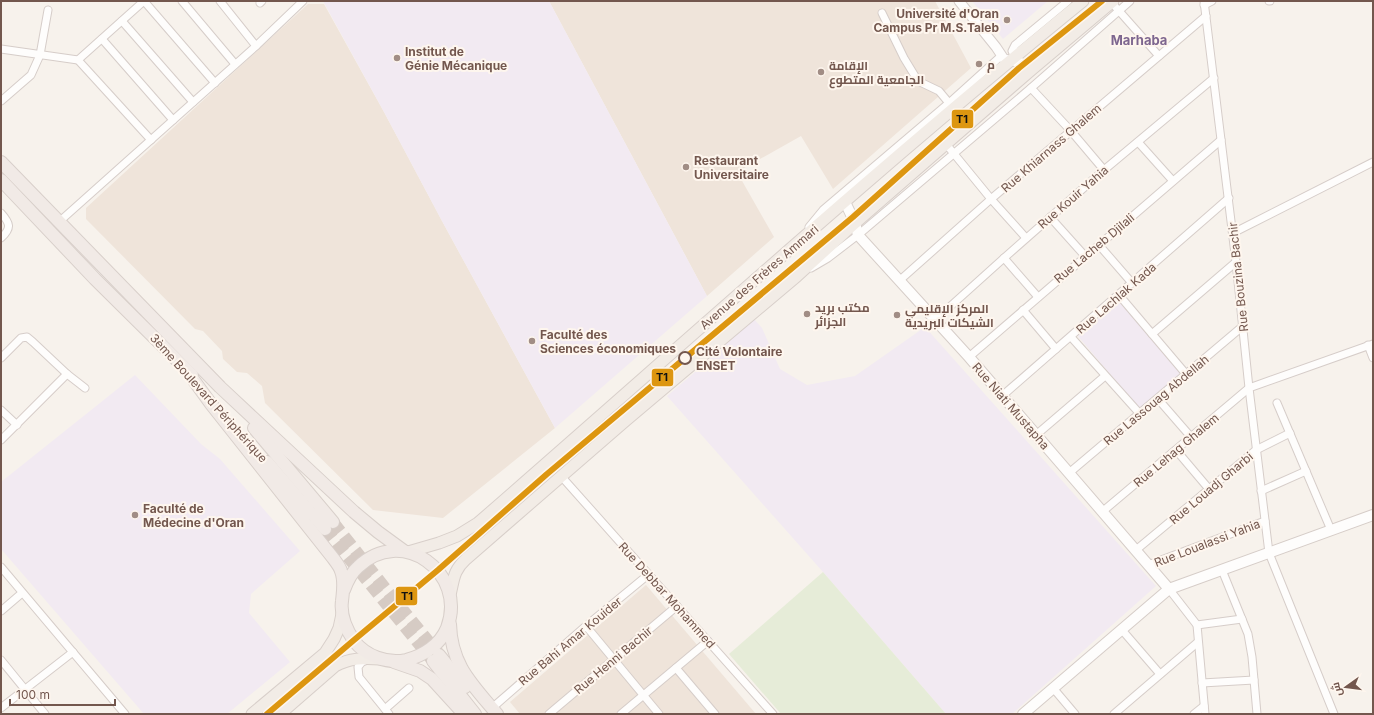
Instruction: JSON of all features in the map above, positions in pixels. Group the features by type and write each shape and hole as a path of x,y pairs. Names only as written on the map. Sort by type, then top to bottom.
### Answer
{"highway":[{"path":"1,158 32,193"},
{"path":"1,162 220,387 354,512 378,532 407,552"},
{"name":"3ème Boulevard Périphérique","path":"1,180 56,236 95,279 187,370 329,525 220,387"},
{"name":"3ème Boulevard Périphérique","path":"1,191 36,222 56,236"},
{"path":"187,370 211,404 333,558 341,571 344,590"},
{"path":"459,712 432,679 420,671 372,655 356,643 349,634 342,614 344,590 349,578 357,567 367,559 379,553 392,551 407,552 428,560 436,568 447,585 450,595 450,638 454,654 465,676 492,712"},
{"path":"381,659 402,661 425,653 443,636 450,620"},
{"path":"475,714 436,658 492,712"}],"main road":[{"name":"Avenue des Frères Ammari","path":"407,552 457,536 478,523 1009,58 1083,1"},
{"name":"Avenue des Frères Ammari","path":"450,595 455,574 459,566 561,476 797,276 855,223 1036,66 1113,2"},
{"name":"Rue Niati Mustapha","path":"845,202 855,223 858,235 1002,396 1169,589"},
{"path":"1023,714 1169,589 1373,515"},
{"path":"252,714 325,653 339,628 342,614"},
{"path":"280,714 335,666 345,661 360,658 381,659"}],"street":[{"path":"78,60 144,1 215,83"},
{"path":"182,1 235,64"},
{"path":"220,1 256,46"},
{"path":"60,221 256,46 303,1"},
{"path":"959,1 996,47 1009,58 1036,66"},
{"path":"796,245 822,210 949,103 1009,58 1015,45 1068,1"},
{"path":"797,276 828,258 858,235 1031,88 1130,1"},
{"path":"1204,3 1212,1"},
{"path":"1113,2 1119,11 1159,56"},
{"name":"Rue Bouzina Bachir","path":"1204,3 1214,78 1220,140 1229,198 1249,388 1269,553 1334,714"},
{"path":"1,102 30,74 40,55 48,10"},
{"path":"882,13 904,58 918,81 939,91 949,103"},
{"name":"Rue Khiarnass Ghalem","path":"899,281 991,199 1206,16"},
{"path":"122,21 193,102"},
{"path":"102,39 173,120"},
{"path":"996,47 1009,58"},
{"path":"1,49 78,60 151,140"},
{"name":"Rue Kouir Yahia","path":"934,321 1104,170 1214,78"},
{"path":"1031,88 1071,131 1104,170"},
{"name":"Rue Lacheb Djilali","path":"968,358 1220,140"},
{"path":"1138,142 1173,181"},
{"path":"946,144 991,199 1026,238"},
{"path":"1233,233 1373,162"},
{"name":"Rue Lachlak Kada","path":"1002,396 1229,198"},
{"path":"1,213 8,221 9,226 7,232 1,238"},
{"path":"1050,217 1085,256"},
{"path":"1099,245 1132,283"},
{"path":"1004,258 1038,297"},
{"path":"1152,334 1236,262"},
{"path":"1119,295 1186,374"},
{"path":"1023,310 1056,349"},
{"name":"Rue Lassouag Abdellah","path":"1069,473 1158,400 1186,374 1243,326"},
{"path":"1,358 21,338 27,337 67,374 85,388"},
{"path":"1071,337 1140,414"},
{"path":"1249,388 1371,344 1373,358"},
{"path":"1,440 67,374"},
{"path":"1036,435 1105,376"},
{"name":"Rue Lehag Ghalem","path":"1102,512 1249,388"},
{"path":"1158,400 1191,437"},
{"path":"1277,403 1331,530"},
{"path":"1,410 17,425"},
{"name":"Rue Louadj Gharbi","path":"1136,550 1256,450 1290,433"},
{"path":"1176,450 1209,489"},
{"path":"1261,491 1306,471"},
{"name":"Rue Debbar Mohammed","path":"561,476 773,714"},
{"name":"Rue Loualassi Yahia","path":"1148,565 1265,521"},
{"path":"1,567 125,714"},
{"path":"1222,570 1248,634 1257,714"},
{"name":"Rue Bahi Amar Kouider","path":"492,712 586,626 649,574"},
{"path":"1169,589 1197,625 1205,714"},
{"path":"1,611 22,593"},
{"name":"Rue Henni Bachir","path":"549,714 677,606"},
{"path":"1197,625 1242,619"},
{"path":"586,626 658,714"},
{"path":"1122,630 1160,674"},
{"path":"621,714 708,641"},
{"path":"1119,712 1160,674 1198,642"},
{"path":"1,708 72,652"},
{"path":"381,659 362,662 358,667 358,677 387,711 409,688"},
{"path":"1,660 45,714"},
{"path":"676,668 715,714"},
{"path":"1202,683 1254,680"},
{"path":"1053,688 1075,714"},
{"path":"1194,714 1204,706"}],"shaded area":[{"path":"323,1 549,1 707,296 555,428 384,112"},
{"path":"549,1 935,1 971,68 833,189 801,136 737,172 774,237 707,296"},
{"name":"Université d'Oran Campus Pr M.S.Taleb","path":"972,1 1048,1 1003,39"},
{"path":"308,4 324,4 555,428 443,518 373,510 265,403 262,386 247,373 237,372 223,359 222,351 203,331 195,329 86,219 86,208"},
{"path":"1118,300 1180,373 1140,410 1078,336"},
{"path":"754,319 762,328 780,369 807,385 855,376 925,327 1156,586 1012,714 946,714 667,396"},
{"name":"Faculté de Médecine d'Oran","path":"135,375 201,444 220,459 300,551 251,594 249,613 290,662 227,714 144,714 1,549 1,482"},
{"path":"646,585 756,714 520,714 510,702"}],"green space":[{"path":"823,572 946,714 781,714 729,654"}],"tunnel":[{"path":"333,522 439,654"},
{"path":"325,529 432,660"}],"transit line":[{"name":"T1","path":"267,714 438,570 547,474 853,217 1019,68 1102,1"}],"place":[{"name":"Université d'Oran Campus Pr M.S.Taleb","path":"1007,20"},
{"name":"Institut de Génie Mécanique","path":"397,58"},
{"name":"م","path":"979,64"},
{"name":"الإقامة الجامعية المتطوع","path":"821,72"},
{"name":"Restaurant Universitaire","path":"686,167"},
{"name":"مكتب بريد الجزائر","path":"807,314"},
{"name":"المركز الإقليمي الشيكات البريدية","path":"897,315"},
{"name":"Faculté des Sciences économiques","path":"532,341"},
{"name":"Cité Volontaire ENSET","path":"685,358"},
{"name":"Faculté de Médecine d'Oran","path":"135,515"}],"district":[{"name":"Marhaba","path":"1139,40"}]}
